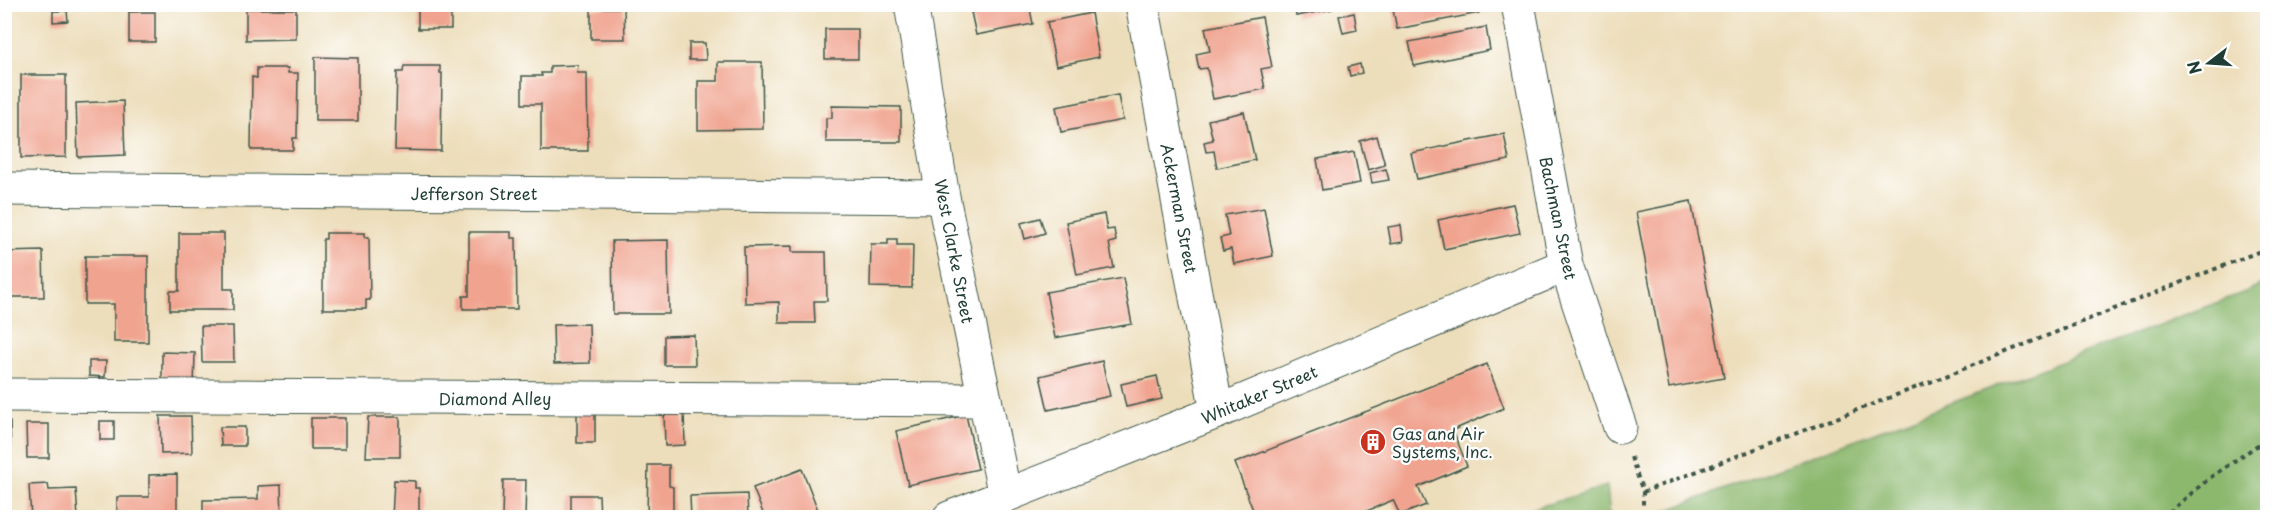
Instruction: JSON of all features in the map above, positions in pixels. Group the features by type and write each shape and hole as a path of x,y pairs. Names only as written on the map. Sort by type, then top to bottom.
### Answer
{"street":[{"name":"West Clarke Street","path":"911,4 943,197 1005,496"},
{"name":"Ackerman Street","path":"1142,4 1217,412"},
{"name":"Bachman Street","path":"1518,4 1566,265 1620,427"},
{"name":"Jefferson Street","path":"4,189 943,197"},
{"name":"Whitaker Street","path":"949,518 1217,412 1566,265"},
{"name":"Diamond Alley","path":"4,395 985,400"}],"path":[{"path":"1643,518 1643,492 1943,377 2268,248"},
{"path":"2162,518 2211,477 2268,438"}],"green space":[{"path":"2267,282 2267,517 1650,517 2245,292"},
{"path":"1607,486 1610,517 1506,517"}],"building":[{"path":"1008,4 1029,4 1033,24 976,35 971,12"},
{"path":"1294,4 1332,4 1333,9 1296,16"},
{"path":"1392,5 1478,5 1479,13 1397,29"},
{"path":"418,6 451,6 451,29 418,29"},
{"path":"591,8 624,8 625,39 591,39"},
{"path":"246,9 296,9 296,39 246,40"},
{"path":"53,11 67,11 68,21 53,22"},
{"path":"129,12 155,12 155,42 129,42"},
{"path":"1091,13 1099,57 1056,66 1047,22"},
{"path":"1354,13 1357,30 1343,33 1339,16"},
{"path":"1262,17 1272,67 1261,69 1265,89 1213,99 1207,68 1199,69 1196,54 1210,51 1205,28"},
{"path":"1486,27 1490,50 1414,66 1409,42"},
{"path":"825,29 858,29 858,59 825,59"},
{"path":"689,43 705,43 706,60 689,60"},
{"path":"315,57 358,58 358,121 315,121"},
{"path":"718,62 762,62 763,129 698,130 698,81 718,81"},
{"path":"1360,64 1362,73 1350,76 1348,67"},
{"path":"578,65 577,73 587,73 588,151 541,151 541,104 522,104 522,76 542,76 541,73 550,73 550,66"},
{"path":"404,66 440,66 440,73 442,73 441,151 395,150 397,72 403,72"},
{"path":"257,68 288,68 288,73 298,73 297,138 293,138 293,150 251,150 252,77 257,78"},
{"path":"21,75 66,75 66,157 21,158"},
{"path":"1118,95 1123,120 1061,132 1056,107"},
{"path":"123,101 125,155 78,157 76,103"},
{"path":"832,106 901,107 901,142 826,142 826,118 832,118"},
{"path":"1244,112 1255,160 1217,168 1214,151 1206,152 1204,142 1213,140 1208,120"},
{"path":"1504,134 1509,160 1417,179 1411,153"},
{"path":"1377,136 1385,165 1368,170 1360,141"},
{"path":"1354,152 1360,183 1322,190 1317,159"},
{"path":"1386,169 1389,180 1372,183 1370,173"},
{"path":"1691,201 1724,378 1669,388 1636,212"},
{"path":"1513,204 1520,233 1444,249 1438,220"},
{"path":"1264,208 1273,256 1234,264 1231,249 1223,251 1220,238 1229,236 1225,215"},
{"path":"1104,214 1107,230 1114,229 1116,241 1109,243 1114,268 1077,275 1066,222"},
{"path":"1040,218 1045,233 1025,239 1021,223"},
{"path":"1401,225 1403,242 1391,244 1388,227"},
{"path":"469,232 511,232 511,238 516,238 517,309 463,309 463,296 469,296"},
{"path":"179,233 224,233 224,289 233,289 233,310 170,310 170,291 179,291"},
{"path":"326,233 365,233 365,237 369,237 370,300 366,300 366,309 323,309 323,239 326,239"},
{"path":"888,239 897,239 897,245 913,245 912,288 870,287 871,244 888,244"},
{"path":"668,240 669,314 613,314 612,241"},
{"path":"792,246 792,252 826,252 827,301 814,301 815,323 779,323 779,302 745,303 744,247"},
{"path":"43,251 44,297 4,297 4,252"},
{"path":"85,256 148,256 148,342 114,342 114,304 85,304"},
{"path":"1123,278 1132,324 1055,338 1046,292"},
{"path":"589,324 590,363 554,364 553,325"},
{"path":"201,326 233,326 234,362 202,362"},
{"path":"694,335 695,365 664,365 664,336"},
{"path":"162,352 195,353 194,387 162,386"},
{"path":"89,361 106,361 105,377 89,376"},
{"path":"1102,361 1110,396 1048,410 1040,376"},
{"name":"Gas and Air Systems, Inc.","path":"1487,364 1504,408 1453,430 1467,466 1418,487 1426,505 1400,515 1393,500 1350,518 1256,518 1235,463"},
{"path":"1157,376 1162,399 1126,407 1121,384"},
{"path":"595,410 595,443 577,443 577,411"},
{"path":"664,412 684,412 685,445 665,446"},
{"path":"966,415 978,469 908,485 896,431"},
{"path":"160,416 191,416 192,453 161,454"},
{"path":"368,417 400,417 400,457 366,457"},
{"path":"311,418 345,418 345,449 311,449"},
{"path":"100,421 114,421 114,440 100,440"},
{"path":"4,422 10,422 11,458 4,459"},
{"path":"26,424 49,424 49,458 27,458"},
{"path":"220,427 245,427 245,446 221,446"},
{"path":"648,465 669,465 669,486 673,487 673,518 647,518"},
{"path":"802,469 821,518 765,518 753,488"},
{"path":"177,474 177,518 117,518 117,497 149,497 149,475"},
{"path":"394,480 415,481 415,488 419,488 419,518 392,518"},
{"path":"503,480 526,480 525,518 502,518"},
{"path":"48,484 49,490 76,489 78,518 31,518 29,485"},
{"path":"281,485 282,518 203,518 203,500 258,499 258,486"},
{"path":"747,494 748,518 691,518 690,496"},
{"path":"571,495 599,495 600,518 571,518"}],"place":[{"name":"Gas and Air Systems, Inc.","path":"1373,442"}]}
